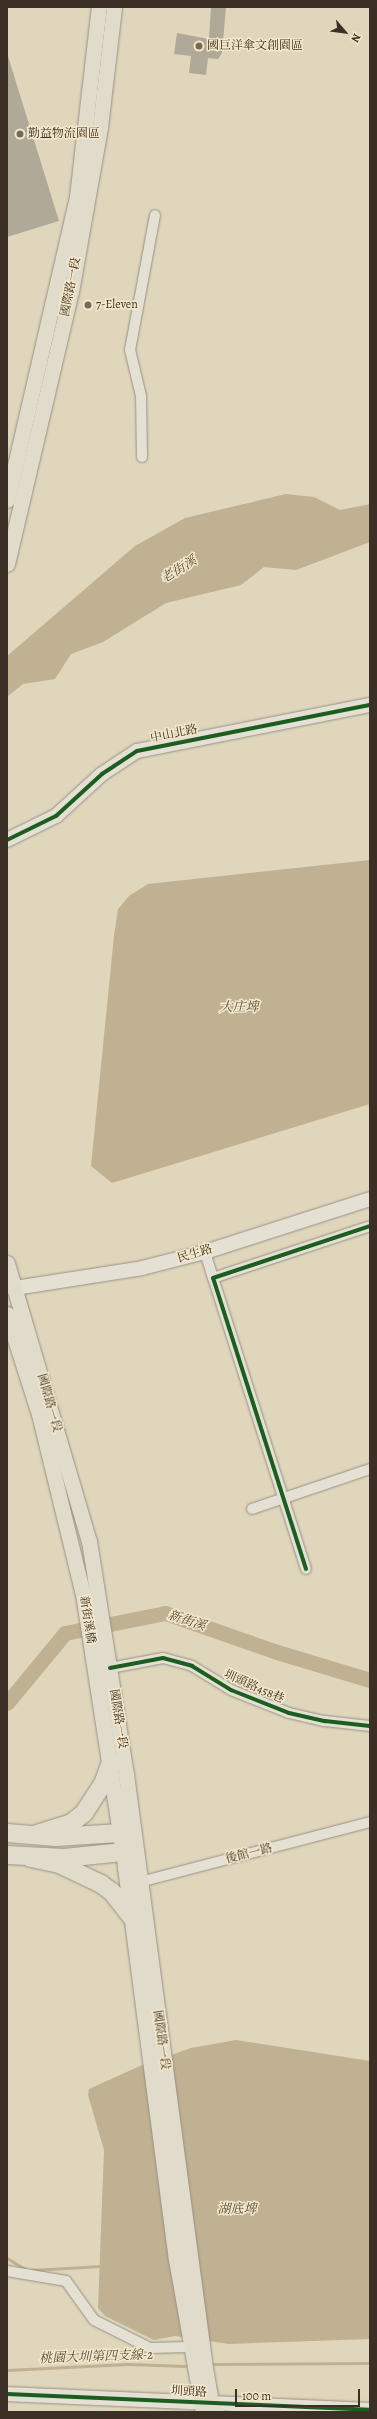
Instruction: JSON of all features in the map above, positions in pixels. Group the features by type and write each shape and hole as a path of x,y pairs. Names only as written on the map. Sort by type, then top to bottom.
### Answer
{"highway":[{"path":"33,1835 70,1824 84,1813 103,1784 111,1762"},
{"path":"7,1833 89,1837 127,1835"},
{"path":"31,1858 92,1858 123,1852"},
{"path":"7,1855 59,1864 101,1884 112,1892 132,1918"}],"main road":[{"name":"國際路一段","path":"7,500 77,196 100,7"},
{"name":"國際路一段","path":"7,564 71,292 100,127 114,7"},
{"name":"國際路一段","path":"7,1263 10,1289 89,1541 94,1567"},
{"name":"國際路一段","path":"7,1314 39,1414 77,1566"},
{"name":"新街溪橋","path":"77,1566 96,1674"},
{"name":"新街溪橋","path":"94,1567 110,1668"},
{"name":"國際路一段","path":"110,1668 133,1884 207,2409"},
{"name":"國際路一段","path":"96,1674 111,1762 127,1835"},
{"path":"123,1852 127,1835"},
{"name":"國際路一段","path":"123,1852 133,1884 132,1918 190,2347 207,2409"}],"street":[{"path":"142,457 141,396 130,350 155,215"},
{"name":"中山北路","path":"7,840 56,816 102,774 136,751 370,705"},
{"name":"民生路","path":"10,1289 142,1268 205,1252 370,1199"},
{"path":"213,1278 370,1226"},
{"path":"205,1252 306,1569"},
{"path":"252,1509 283,1497 370,1469"},
{"name":"圳頭路458巷","path":"110,1668 163,1658 192,1666 231,1690 289,1713 325,1721 370,1726"},
{"name":"後館一路","path":"133,1884 370,1822"},
{"path":"7,2271 66,2281 94,2320 150,2348 190,2347"},
{"name":"圳頭路","path":"7,2394 207,2409 370,2410"}],"water":[{"name":"老街溪","path":"286,494 314,497 340,510 370,504 370,542 296,570 264,567 241,585 166,603 103,642 71,654 55,679 23,684 7,697 7,656 135,546 185,518"},
{"name":"大庄埤","path":"370,860 370,1104 112,1183 91,1166 114,936 118,909 129,896 148,884"},
{"name":"湖底埤","path":"236,2040 370,2061 370,2339 229,2344 175,2336 154,2340 105,2316 98,2308 104,2150 88,2095 89,2089 140,2066 191,2048"}],"building":[{"name":"國巨洋傘文創園區","path":"211,7 226,7 222,53 218,59 208,58 206,75 189,73 191,56 174,54 177,33 209,39"},
{"name":"勤益物流園區","path":"7,53 59,221 7,237"}],"waterway":[{"name":"新街溪","path":"7,1703 65,1633 165,1613 277,1652 370,1680"},
{"path":"7,2258 25,2269"},
{"path":"32,2270 101,2266"},
{"name":"桃園大圳第四支線-2","path":"212,2364 370,2363"},
{"name":"桃園大圳第四支線-2","path":"7,2370 128,2364 185,2366"}],"cycle path":[{"path":"7,840 56,816 102,774 137,751 370,705"},
{"path":"306,1569 213,1278 370,1226"},
{"path":"110,1668 163,1658 192,1666 231,1690 289,1713 325,1721 370,1726"},
{"path":"7,2394 370,2410"}],"place":[{"name":"國巨洋傘文創園區","path":"199,46"},
{"name":"勤益物流園區","path":"20,134"},
{"name":"7-Eleven","path":"88,305"}]}
